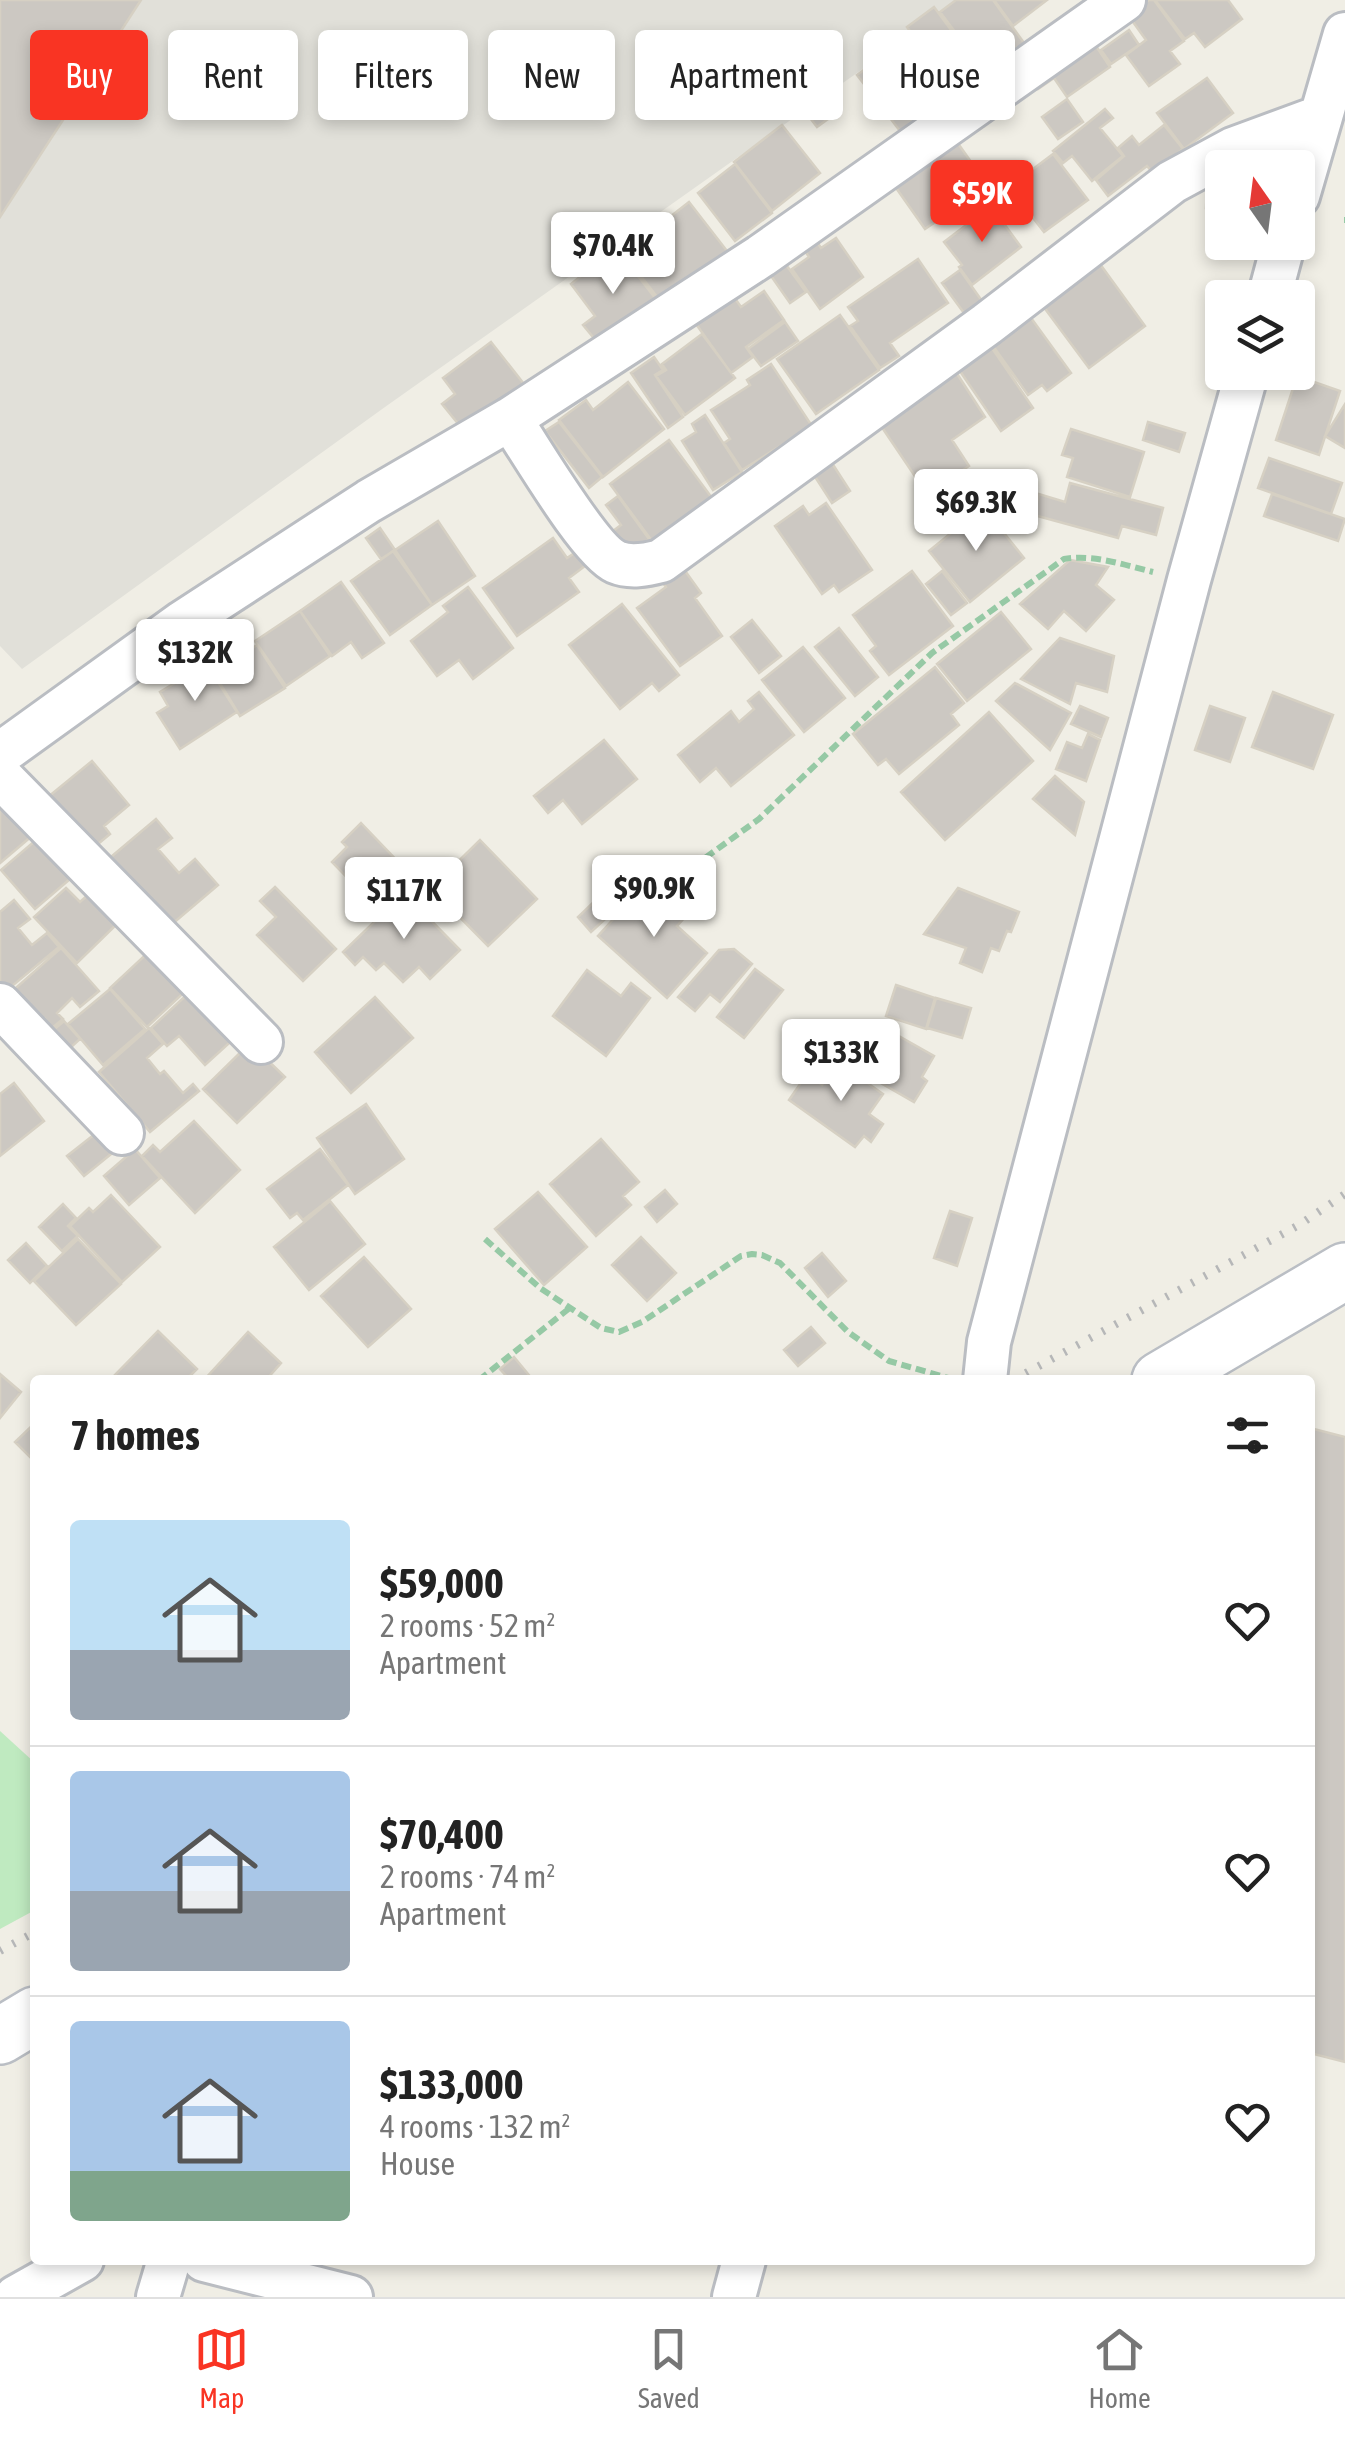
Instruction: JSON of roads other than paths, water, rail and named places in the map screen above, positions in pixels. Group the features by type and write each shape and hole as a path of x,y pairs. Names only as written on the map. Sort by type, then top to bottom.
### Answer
{"street":[{"path":"0,754 183,622 369,501 510,419 760,256 1124,0"},
{"path":"1311,150 1345,34"},
{"path":"510,419 592,543 615,562 640,566 661,562 987,324 1172,182 1234,149 1320,117"},
{"path":"986,1375 989,1342 1189,580 1243,390"},
{"path":"0,776 261,1042"},
{"path":"0,1005 122,1133"},
{"path":"1168,1375 1345,1271"},
{"path":"0,2036 30,2017"},
{"path":"16,2297 73,2265"},
{"path":"158,2297 168,2265"},
{"path":"224,2265 351,2297"},
{"path":"734,2297 743,2265"}],"railway":[{"path":"1022,1375 1299,1225 1345,1194"},
{"path":"0,1951 30,1935"}]}
